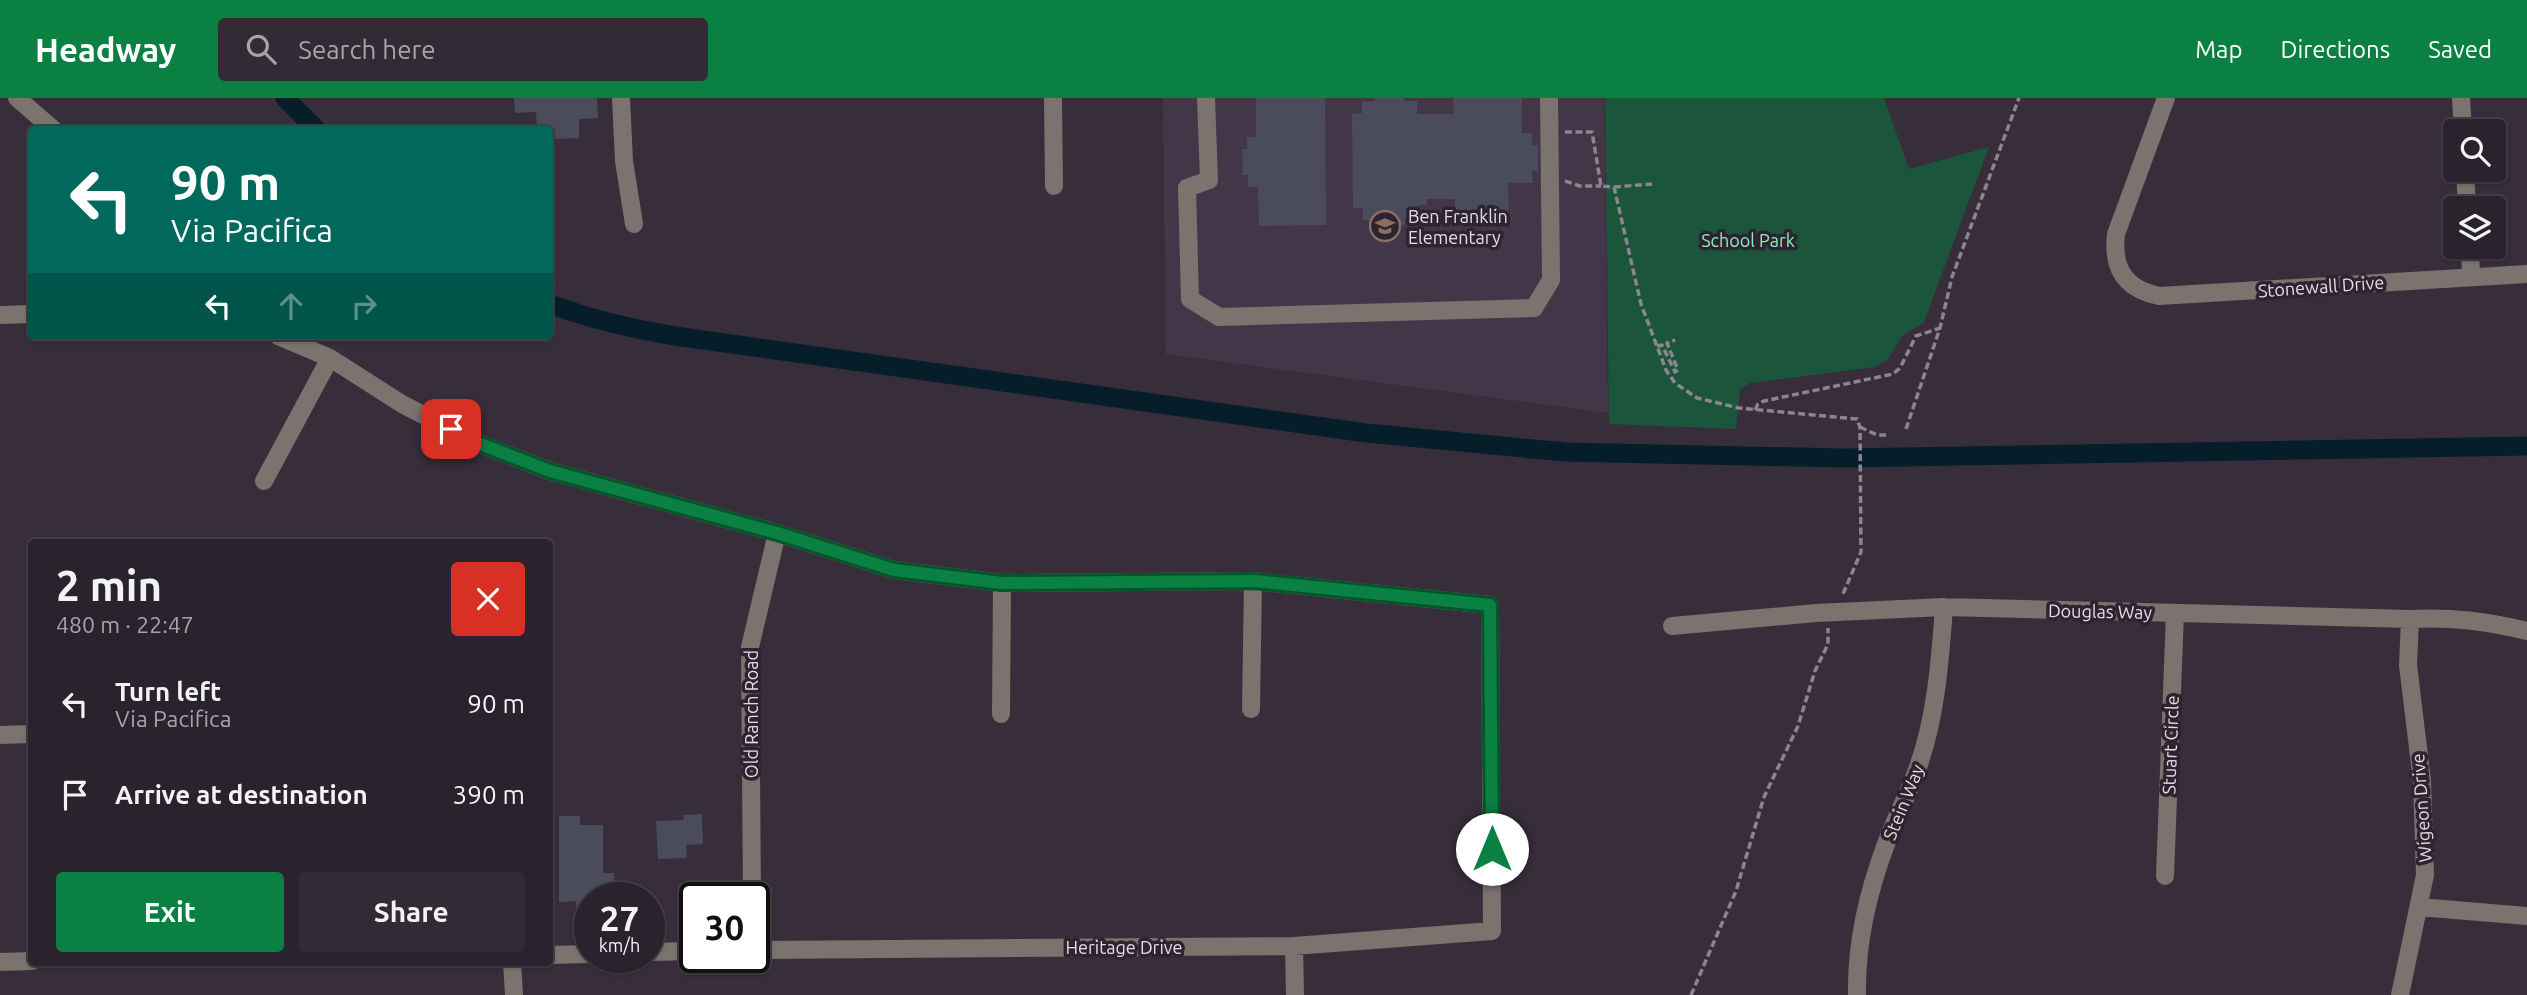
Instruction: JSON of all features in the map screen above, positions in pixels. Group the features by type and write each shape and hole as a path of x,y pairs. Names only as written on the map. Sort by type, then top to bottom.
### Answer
{"street":[{"path":"17,98 49,126"},
{"path":"621,98 624,161 634,224"},
{"path":"1053,98 1054,186"},
{"path":"1206,98 1209,180 1187,188 1190,299 1219,317 1534,309 1552,280 1549,98"},
{"name":"Stonewall Drive","path":"2166,98 2116,234 2116,262 2133,286 2145,293 2159,296 2527,274"},
{"path":"2461,98 2462,119"},
{"path":"2470,259 2471,276"},
{"path":"0,315 28,314"},
{"path":"287,340 330,358 402,404 475,442 550,471 777,533 894,570 1002,583 1254,581 1251,709"},
{"path":"264,481 330,358"},
{"name":"Old Ranch Road","path":"751,882 750,648 777,533"},
{"name":"Heritage Drive","path":"770,950 1294,946 1492,930 1490,605 1254,581"},
{"path":"1001,714 1002,583"},
{"name":"Douglas Way","path":"1672,626 1816,612 1944,607 2410,619 2448,617 2527,631"},
{"name":"Stein Way","path":"1857,995 1862,933 1870,892 1886,843 1918,769 1938,687 1944,607"},
{"name":"Stuart Circle","path":"2165,876 2175,613"},
{"name":"Wigeon Drive","path":"2400,995 2425,875 2425,831 2408,665 2410,619"},
{"path":"0,735 28,734"},
{"path":"2420,907 2527,916"},
{"path":"1294,946 1295,995"},
{"path":"553,955 574,954"},
{"path":"0,962 28,961"},
{"path":"512,966 514,995"}],"path":[{"path":"1906,429 1940,328 1952,277 2019,98"},
{"path":"1549,132 1592,132 1601,186"},
{"path":"1550,175 1580,186 1652,184"},
{"path":"1614,187 1641,304 1666,370 1675,383 1697,398 1755,410 1857,419 1860,427 1861,552 1843,594"},
{"path":"1755,410 1758,404 1764,401 1894,373 1900,368 1916,336 1940,328"},
{"path":"1657,346 1662,345 1675,372 1678,370 1667,343 1675,340"},
{"path":"1860,427 1877,435 1886,435"},
{"path":"1691,995 1736,891 1764,797 1798,726 1815,671 1828,644 1828,628"}],"shaded area":[{"name":"Ben Franklin Elementary","path":"1163,98 1604,98 1608,413 1166,354"}],"green space":[{"name":"School Park","path":"1605,98 1884,98 1909,169 1989,147 1924,322 1902,336 1888,359 1875,367 1750,383 1740,389 1736,429 1609,424"}],"building":[{"path":"514,98 597,98 598,118 579,119 579,138 553,139 553,126 537,126 536,112 515,113"},
{"path":"1256,98 1325,98 1326,225 1259,226 1258,187 1248,187 1248,175 1243,175 1242,149 1247,149 1247,137 1256,137"},
{"path":"1375,98 1417,101 1417,114 1454,114 1453,98 1522,98 1522,133 1532,133 1532,145 1538,145 1538,171 1532,171 1533,183 1508,183 1509,225 1455,225 1455,199 1427,199 1427,205 1417,205 1417,219 1405,218 1405,225 1377,225 1377,220 1363,220 1363,208 1353,208 1352,114 1362,113 1362,102 1375,101"},
{"path":"702,814 703,844 686,845 687,858 658,859 656,821 684,820 683,815"},
{"path":"559,816 580,816 580,825 603,825 603,873 614,873 614,882 574,882 574,901 559,902"}],"waterway":[{"path":"285,98 313,126"},
{"path":"553,305 615,324 682,337 1366,433 1565,452 1843,458 2527,446"}],"place":[{"name":"Ben Franklin Elementary","path":"1385,226"}],"route":[{"path":"451,429 475,442 550,471 777,533 894,570 1002,583 1254,581 1490,605 1492,849"}]}
